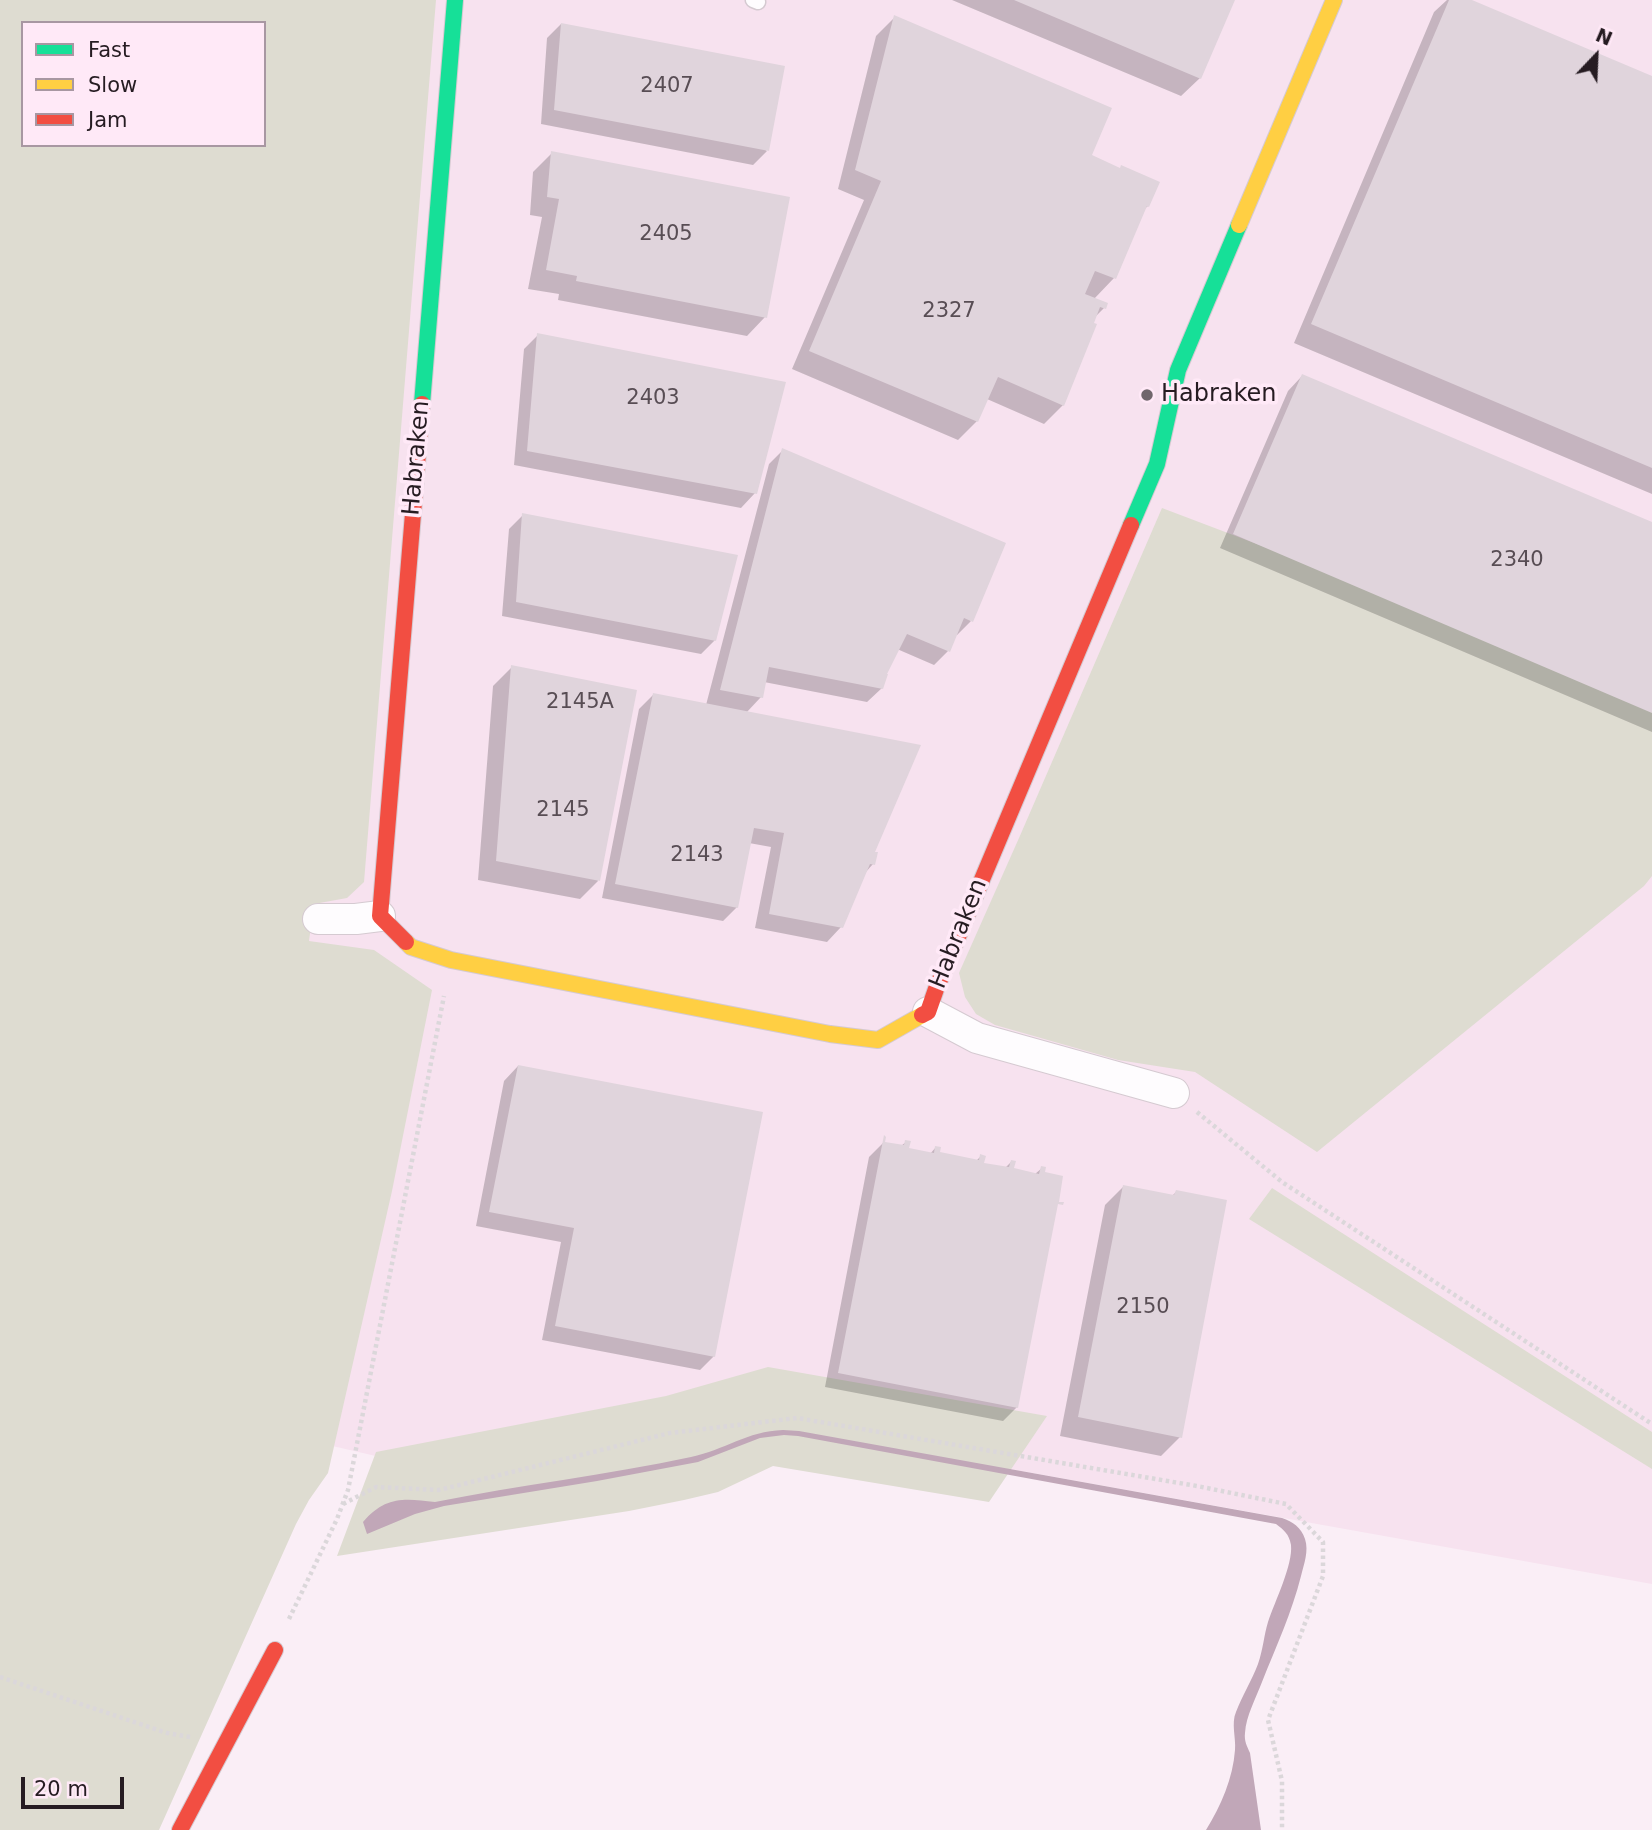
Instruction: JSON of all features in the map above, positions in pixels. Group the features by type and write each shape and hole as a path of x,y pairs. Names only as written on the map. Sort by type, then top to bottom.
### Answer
{"street":[{"name":"Habraken","path":"455,0 380,916 411,947 451,960 830,1034 878,1040 928,1012 1157,464 1178,370 1334,0"},
{"path":"318,919 380,916"},
{"name":"Habraken","path":"928,1012 977,1038 1174,1093"},
{"path":"180,1830 275,1650"}],"path":[{"path":"275,1650 348,1490 451,960"},
{"path":"1174,1093 1282,1182 1652,1424"},
{"path":"343,1504 376,1487 439,1490 670,1433 797,1418 1197,1486 1286,1504 1323,1542 1323,1576 1268,1720 1282,1781 1282,1830"},
{"path":"0,1678 167,1733 225,1743"}],"shaded area":[{"path":"0,0 436,0 364,882 347,898 314,904 309,941 374,950 432,990 392,1191 328,1473 296,1524 159,1830 0,1830"},
{"path":"296,0 1652,0 1652,1584 787,1429 458,1475 90,1390"},
{"path":"1162,508 1652,694 1652,876 1644,886 1317,1152 1195,1072 1118,1060 995,1025 976,1014 965,997 959,973"},
{"path":"1272,1188 1652,1432 1652,1469 1249,1219"},
{"path":"768,1367 1047,1416 989,1502 773,1466 718,1492 684,1500 337,1556 376,1452 666,1396"},
{"path":"783,1430 1282,1518 1296,1526 1306,1544 1305,1562 1293,1603 1247,1720 1245,1733 1261,1830 1206,1830 1229,1781 1235,1750 1235,1716 1258,1664 1268,1622 1289,1563 1290,1541 1276,1524 784,1435 760,1438 698,1462 444,1506 415,1514 367,1534 363,1522 379,1507 396,1501 435,1502 659,1463 703,1454 747,1437"}],"building":[{"path":"1014,0 1235,0 1201,79"},
{"path":"1449,0 1472,0 1652,76 1652,468 1311,324"},
{"path":"894,15 1112,108 1092,155 1160,182 1116,279 1095,271 1085,294 1108,303 1106,309 1100,307 1094,323 1097,324 1064,406 998,377 978,422 809,351 881,181 855,170"},
{"path":"561,23 785,66 769,151 554,110"},
{"path":"551,151 790,197 767,318 576,281 577,276 546,270 559,199 547,197"},
{"path":"537,333 786,382 757,494 527,451"},
{"path":"1302,374 1652,522 1652,713 1233,534"},
{"path":"782,448 1006,543 973,622 964,618 950,652 907,634 887,674 883,689 769,667 763,698 720,690"},
{"path":"522,513 738,555 716,641 516,602"},
{"path":"511,665 637,690 600,881 496,861"},
{"path":"653,693 921,745 875,852 878,852 875,865 870,864 843,928 769,914 784,833 754,828 738,908 615,884"},
{"path":"518,1065 763,1112 715,1357 555,1326 574,1228 489,1212"},
{"path":"884,1135 885,1142 904,1145 905,1140 911,1141 909,1148 934,1153 935,1146 941,1147 940,1152 979,1160 980,1154 986,1156 984,1163 1009,1167 1011,1160 1016,1161 1014,1168 1039,1174 1041,1166 1046,1167 1045,1172 1063,1176 1059,1202 1064,1202 1063,1205 1058,1204 1018,1408 838,1373"},
{"path":"1123,1185 1174,1195 1176,1190 1227,1200 1182,1438 1078,1417"}],"traffic: fast":[{"path":"422,404 455,0"},
{"path":"1131,525 1157,464 1178,370 1239,225"}],"traffic: slow":[{"path":"1239,225 1334,0"},
{"path":"406,942 411,947 451,960 830,1034 878,1040 922,1015"}],"traffic: jam":[{"path":"406,942 380,916 422,404"},
{"path":"922,1015 928,1012 1131,525"},
{"path":"180,1830 275,1650"}],"place":[{"name":"Habraken","path":"1147,395"}]}
